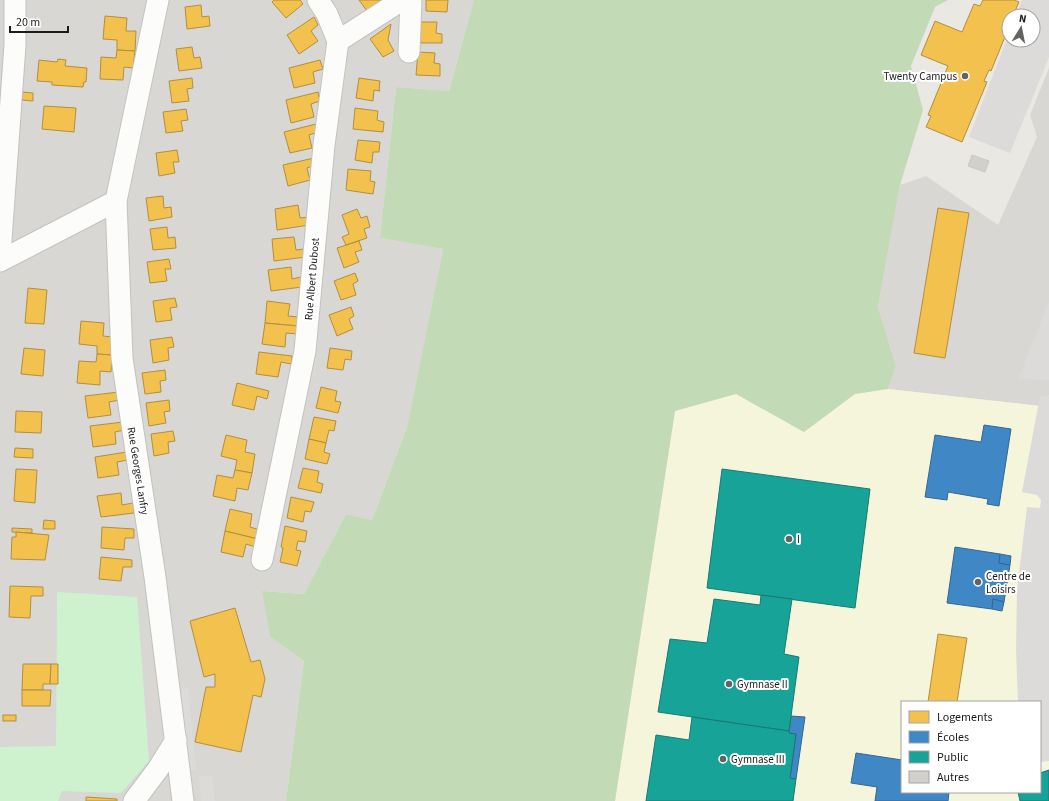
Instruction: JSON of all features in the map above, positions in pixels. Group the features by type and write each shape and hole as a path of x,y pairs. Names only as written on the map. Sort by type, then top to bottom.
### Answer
{"street":[{"path":"0,254 8,32 15,0"},
{"path":"0,261 116,201 158,0"},
{"name":"Rue Albert Dubost","path":"262,560 305,351 324,145 338,41 327,14 318,0"},
{"path":"338,41 402,0"},
{"path":"409,52 411,0"},
{"name":"Rue Georges Lanfry","path":"116,201 122,358 155,577 183,801"},
{"path":"134,801 158,769 176,740"}],"shaded area":[{"path":"0,0 474,0 449,91 396,87 380,238 443,249 407,427 372,520 346,514 304,594 263,591 270,637 304,661 286,801 0,801"},
{"path":"474,0 948,0 935,7 911,66 923,110 900,185 878,307 896,366 888,389 855,394 804,432 736,394 675,411 615,801 286,801 304,661 270,637 262,591 304,594 346,514 372,520 407,427 443,249 380,238 396,87 449,91"},
{"path":"1022,0 1049,0 1049,57 1010,153 969,137 1004,48 1041,48 1041,8 1019,8"},
{"path":"1049,68 1049,407 888,389 896,366 878,307 900,185 926,176 998,225 1037,137 1030,115"},
{"path":"1049,302 1049,380 1018,379"},
{"path":"888,389 1049,407 1049,801 615,801 675,411 736,394 804,432 855,394"},
{"path":"1049,395 1049,761 1041,762 1041,701 1018,701 1016,649 1017,591 1027,507 1040,508 1041,500 1037,495 1022,492 1040,396"},
{"path":"188,687 196,770 181,772 173,688"},
{"path":"212,775 215,801 201,801 199,777"}],"green space":[{"path":"57,592 137,597 149,761 121,793 62,791 58,801 0,801 0,747 56,746"}],"building: Logements":[{"path":"274,0 300,0 303,4 286,18 272,2"},
{"path":"359,0 389,0 370,15"},
{"path":"426,0 448,0 447,12 426,11"},
{"name":"Twenty Campus","path":"983,0 1014,0 1019,2 1016,8 1001,8 1001,47 991,71 989,70 984,81 987,82 962,142 926,127 931,116 928,115 948,66 921,55 935,21 962,32 974,4 980,6"},
{"path":"201,5 202,17 209,16 210,26 187,29 185,7"},
{"path":"105,16 127,18 126,31 136,31 135,51 117,50 117,40 103,39"},
{"path":"314,17 318,25 311,31 318,41 299,54 287,35"},
{"path":"419,22 437,22 436,33 442,34 442,43 418,43"},
{"path":"391,24 388,40 394,51 383,57 370,39"},
{"path":"192,47 194,58 200,57 202,68 179,71 176,49"},
{"path":"117,50 135,51 133,68 124,67 123,80 100,79 101,57 116,58"},
{"path":"418,52 435,53 434,63 440,64 440,76 416,75"},
{"path":"58,59 66,60 65,66 87,68 86,82 84,82 83,87 52,85 52,82 37,81 39,60 57,62"},
{"path":"320,60 323,69 313,72 315,83 294,88 289,68"},
{"path":"192,78 193,88 187,89 189,101 172,103 169,81"},
{"path":"359,78 380,81 380,91 374,90 373,101 356,98"},
{"path":"22,92 33,93 33,101 22,100"},
{"path":"318,92 320,101 311,104 314,117 291,123 286,100"},
{"path":"44,106 76,108 74,132 42,129"},
{"path":"355,108 378,111 377,120 384,122 383,132 353,129"},
{"path":"186,109 188,120 181,121 183,131 166,133 163,112"},
{"path":"316,124 318,132 309,135 312,148 290,153 284,132"},
{"path":"358,140 380,142 379,152 373,152 372,163 355,160"},
{"path":"177,150 179,162 173,162 175,173 159,176 156,153"},
{"path":"314,158 315,165 307,168 310,180 288,186 283,165"},
{"path":"348,169 371,171 370,181 375,182 373,194 346,190"},
{"path":"163,196 164,208 171,207 172,217 149,221 146,198"},
{"path":"298,205 300,218 308,217 309,225 277,230 275,209"},
{"path":"938,208 969,213 945,358 914,353"},
{"path":"357,209 361,218 367,216 370,227 364,229 367,238 346,245 342,237 349,234 342,215"},
{"path":"167,227 168,238 175,237 176,248 153,250 150,229"},
{"path":"294,237 296,250 305,249 306,257 274,261 272,239"},
{"path":"359,241 362,250 355,252 359,262 344,268 337,248"},
{"path":"169,259 171,269 165,269 167,281 150,283 147,262"},
{"path":"291,267 292,279 301,277 302,287 271,291 268,270"},
{"path":"355,273 358,281 353,284 356,295 341,300 334,281"},
{"path":"28,288 47,290 44,324 25,323"},
{"path":"175,298 177,307 170,308 172,320 156,322 153,301"},
{"path":"267,301 290,304 288,316 299,317 298,326 265,323"},
{"path":"351,307 354,316 349,319 353,329 337,336 329,315"},
{"path":"81,321 104,323 103,336 113,337 112,355 97,354 97,346 79,344"},
{"path":"265,323 298,326 297,334 286,333 285,347 262,344"},
{"path":"172,337 174,347 168,348 169,360 153,363 150,340"},
{"path":"24,348 45,350 43,376 21,374"},
{"path":"330,348 352,351 351,360 345,359 343,370 327,368"},
{"path":"259,352 292,356 291,364 281,362 278,377 256,374"},
{"path":"97,354 112,355 111,372 100,371 100,385 77,383 79,361 96,362"},
{"path":"165,370 166,380 160,381 161,392 145,394 142,373"},
{"path":"237,383 269,391 267,399 257,396 254,410 232,405"},
{"path":"321,387 337,391 335,401 341,402 338,413 316,408"},
{"path":"119,392 120,400 109,402 111,415 88,418 85,396"},
{"path":"169,400 170,411 164,412 166,423 149,426 146,403"},
{"path":"16,411 42,412 41,433 15,432"},
{"path":"314,417 336,421 334,431 329,430 326,443 309,439"},
{"path":"123,422 124,430 115,432 116,444 93,447 90,426"},
{"path":"173,431 175,441 168,442 169,453 154,456 151,434"},
{"path":"226,435 247,440 245,452 255,454 252,473 235,470 237,460 221,456"},
{"path":"309,439 326,443 324,452 330,454 327,464 305,459"},
{"path":"15,448 33,449 33,458 14,457"},
{"path":"127,452 128,460 117,462 119,475 98,478 95,457"},
{"path":"303,468 319,471 317,482 323,484 321,493 298,488"},
{"path":"16,469 37,470 35,503 14,501"},
{"path":"235,470 252,473 248,490 237,488 235,501 213,496 217,475 233,478"},
{"path":"121,493 122,505 133,503 134,513 101,517 97,496"},
{"path":"291,497 314,502 311,512 305,511 303,522 287,518"},
{"path":"230,509 252,514 250,527 260,530 258,539 225,531"},
{"path":"44,520 55,521 55,529 43,529"},
{"path":"285,526 307,531 305,542 298,541 296,550 301,551 297,566 280,562"},
{"path":"102,527 134,529 134,538 125,538 124,550 101,548"},
{"path":"12,528 32,529 32,533 12,532"},
{"path":"225,531 258,539 256,547 246,544 243,557 221,552"},
{"path":"16,532 49,535 45,560 11,559 12,537 16,537"},
{"path":"101,557 132,560 132,567 123,567 121,581 99,579"},
{"path":"10,586 43,587 43,596 31,596 30,618 9,617"},
{"path":"235,608 251,662 260,660 265,679 261,697 253,695 241,752 195,742 206,687 215,687 215,674 204,677 190,621"},
{"path":"938,634 967,638 957,701 928,701"},
{"path":"23,664 51,664 50,684 43,684 43,690 22,690"},
{"path":"51,664 58,664 58,684 50,684"},
{"path":"22,690 51,690 50,706 22,706"},
{"path":"3,715 16,715 16,721 3,721"},
{"path":"86,797 117,799 117,801 86,801"}],"building: Écoles":[{"path":"984,425 1011,429 999,506 987,504 988,499 948,492 947,500 925,497 935,435 981,442"},
{"name":"Centre de Loisirs","path":"955,547 1000,554 999,563 1010,565 1004,602 993,599 992,609 947,603"},
{"path":"1000,554 1011,556 1010,565 999,563"},
{"path":"993,599 1004,602 1002,611 992,609"},
{"path":"791,716 805,717 796,779 790,778 796,734 789,733"},
{"path":"856,753 901,760 901,793 949,793 948,801 875,801 877,787 851,783"}],"building: Public":[{"name":"I","path":"722,469 870,489 855,608 707,588"},
{"name":"Gymnase II","path":"761,595 792,599 784,654 799,657 789,731 658,712 670,639 707,643 714,599 760,605"},
{"name":"Gymnase III","path":"692,717 789,731 789,733 796,734 790,778 796,779 793,801 646,801 656,735 689,740"},
{"path":"1049,770 1049,801 1020,801 1018,793 1041,793 1041,773"}],"building: Autres":[{"path":"972,155 989,161 985,172 968,166"}],"place":[{"name":"Twenty Campus","path":"965,76"},
{"name":"I","path":"789,539"},
{"name":"Centre de Loisirs","path":"978,582"},
{"name":"Gymnase II","path":"729,684"},
{"name":"Gymnase III","path":"723,759"}]}
